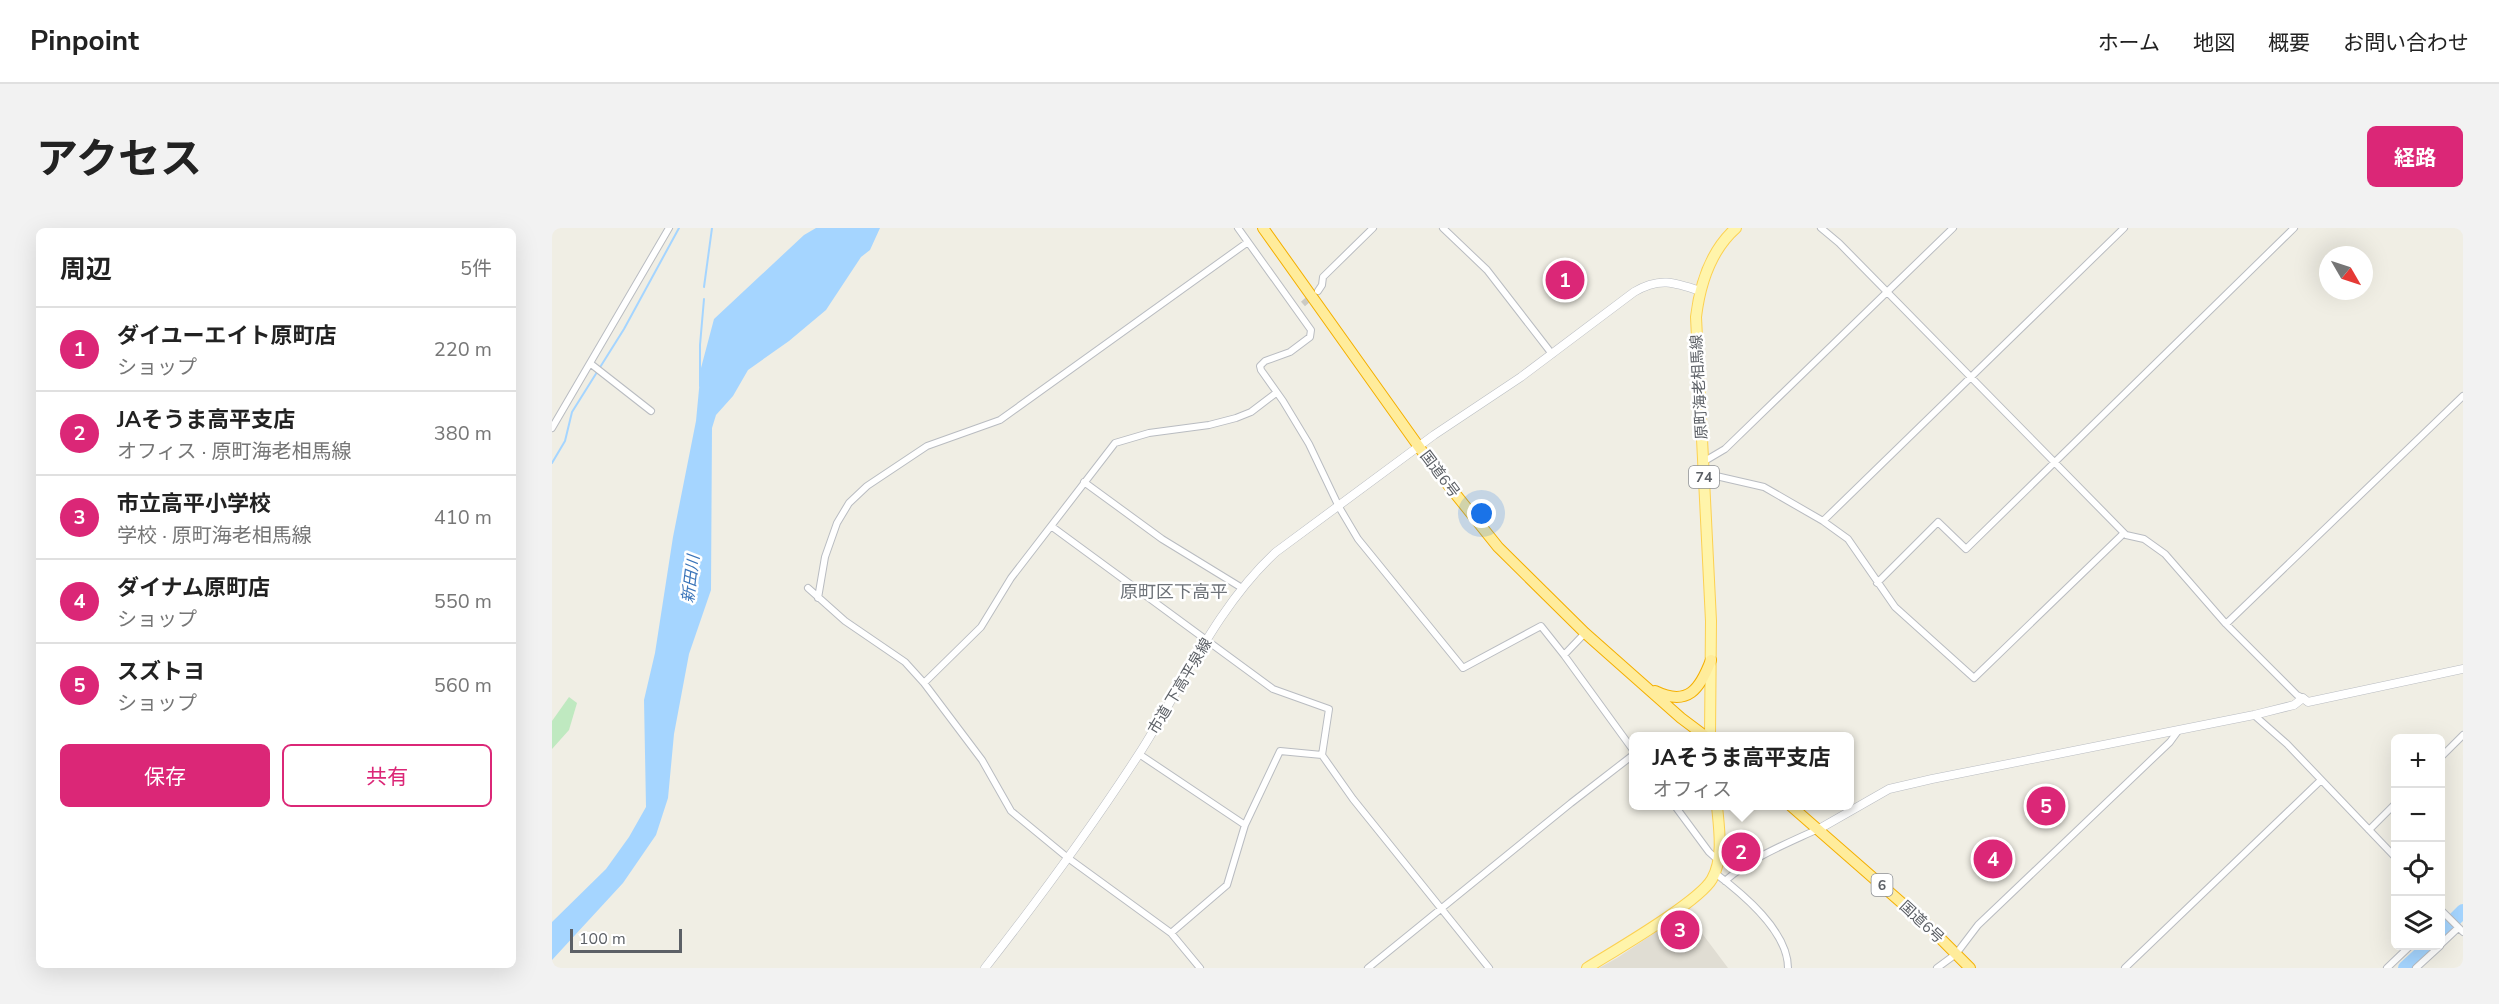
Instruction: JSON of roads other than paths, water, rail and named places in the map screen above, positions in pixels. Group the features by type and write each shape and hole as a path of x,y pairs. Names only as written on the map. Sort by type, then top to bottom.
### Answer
{"highway":[{"name":"国道6号","path":"1263,228 1420,447 1498,547 1585,633 1700,732"},
{"path":"1644,685 1671,697 1685,696 1698,687 1711,660"},
{"name":"国道6号","path":"1796,810 1970,968"}],"main road":[{"name":"原町海老相馬線","path":"1710,732 1711,621 1696,317 1707,268 1736,228"},
{"path":"1587,968 1696,896 1712,881 1718,860 1717,810"}],"street":[{"path":"552,428 593,365 669,228"},
{"path":"1238,228 1311,330 1311,337 1290,352 1265,361 1260,366 1262,375 1309,444 1339,507 1358,539 1463,668 1541,626 1629,744"},
{"path":"1318,291 1323,277 1373,228"},
{"path":"1443,228 1487,270 1552,354"},
{"path":"1821,228 1839,243 2124,533 2144,539 2165,554 2226,624 2297,695 2308,702 2463,669"},
{"path":"1703,467 1725,449 1953,228"},
{"path":"1823,521 2124,228"},
{"path":"1877,583 1938,522 1966,549 2295,228"},
{"path":"818,598 825,557 837,523 849,503 867,486 927,446 1000,420 1248,242"},
{"name":"市道 下高平泉線","path":"990,966 1139,754 1252,574 1276,552 1648,284 1664,281 1700,291"},
{"path":"1296,309 1303,304"},
{"path":"593,365 651,411"},
{"path":"924,683 981,627 1011,578 1110,447 1118,442 1172,428 1209,425 1236,418 1251,412 1276,393"},
{"path":"2226,624 2463,396"},
{"path":"1703,467 1764,486 1823,521 1848,539 1895,607 1974,678 2124,533"},
{"path":"1084,482 1162,539 1242,588"},
{"path":"1051,526 1274,689 1329,709 1323,755 1353,799 1489,968"},
{"path":"808,588 858,630 898,655 924,683 982,759 1011,811 1068,858 1171,933 1200,968"},
{"path":"1564,655 1585,633"},
{"path":"1854,809 1889,789 2254,715 2294,705 2303,698"},
{"path":"2254,715 2287,744 2391,853"},
{"path":"1937,968 1956,954 1978,925 2170,742 2178,731"},
{"path":"2445,753 2463,735"},
{"path":"1171,933 1227,885 1245,825 1280,751 1323,755"},
{"path":"1139,754 1245,825"},
{"path":"1368,968 1629,758"},
{"path":"2125,968 2321,780"},
{"path":"2369,830 2391,808"},
{"path":"1678,810 1709,852 1718,860"},
{"path":"1725,881 1736,871 1767,853 1819,829 1852,810"},
{"path":"1715,873 1778,934 1786,951 1788,968"},
{"path":"2445,915 2459,928 2445,941"},
{"path":"2387,968 2405,950"},
{"path":"2416,968 2435,950"}],"water":[{"name":"新田川","path":"816,228 880,228 870,250 861,257 826,310 789,341 748,370 733,396 716,415 712,428 711,590 689,654 674,734 668,798 656,835 623,883 552,960 552,922 606,869 629,837 646,807 644,700 655,653 673,537 696,421 701,368 714,319 804,235"}],"waterway":[{"path":"552,463 565,441 572,412 624,329 679,228"},
{"path":"704,287 712,228"},
{"path":"700,386 700,345 704,299"},
{"path":"2445,929 2463,911"},
{"path":"2405,968 2425,950"}],"tunnel":[{"path":"1303,304 1313,295"}],"place":[{"name":"ダイユーエイト原町店","path":"1565,280"},
{"name":"スズトヨ","path":"2046,806"},
{"name":"JAそうま高平支店","path":"1741,852"},
{"name":"ダイナム原町店","path":"1993,859"},
{"name":"市立高平小学校","path":"1680,930"}],"district":[{"name":"原町区下高平","path":"1174,592"}]}
